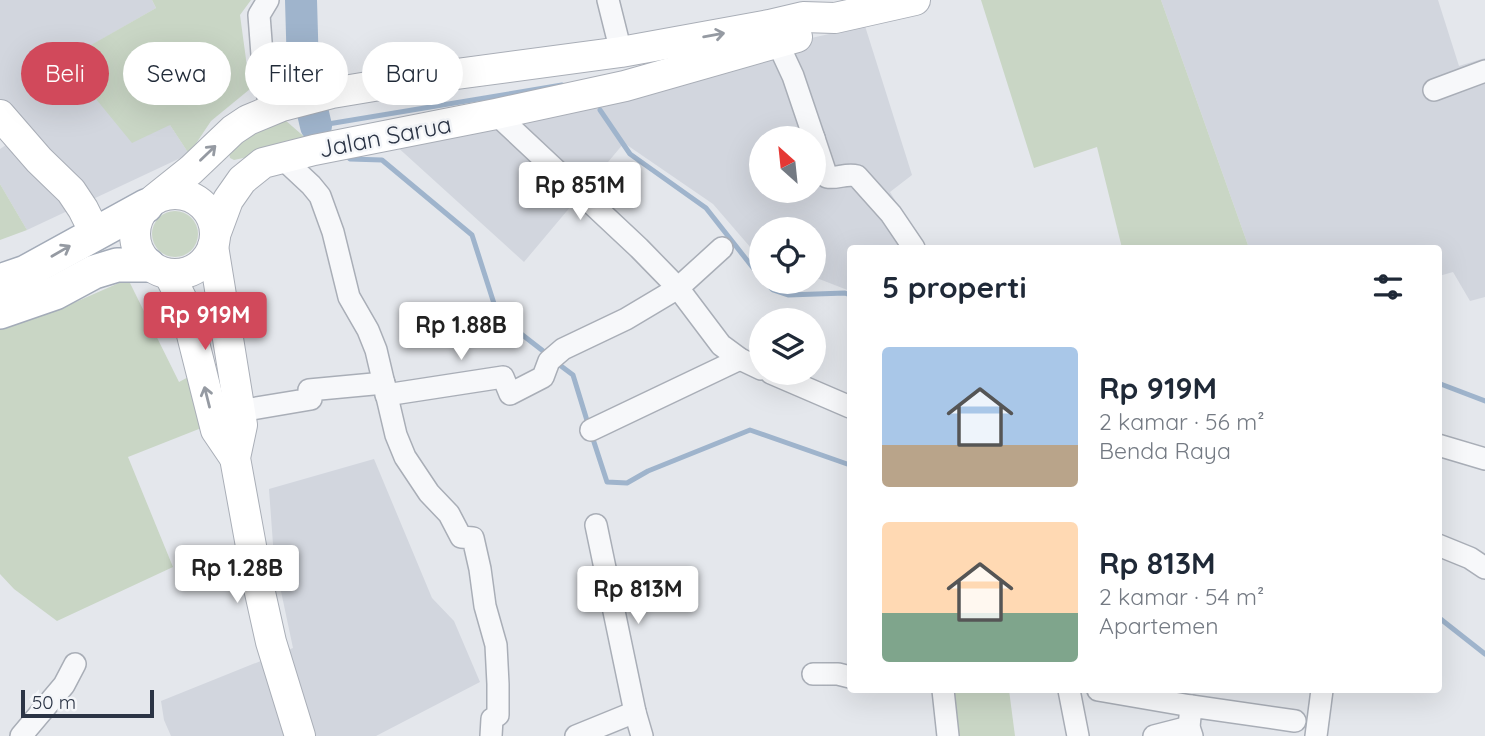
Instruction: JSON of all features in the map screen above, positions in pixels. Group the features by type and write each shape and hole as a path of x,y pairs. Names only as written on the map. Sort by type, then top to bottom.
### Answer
{"main road":[{"name":"Jalan Sarua","path":"151,202 248,120 276,108 332,93 621,52 774,34 808,34 835,18 915,0"},
{"name":"Jalan Sarua","path":"214,241 228,200 242,180 263,163 281,157 625,86 774,34"},
{"path":"0,115 38,160 71,191 95,233 145,268 187,314 216,430 234,458 271,642 299,736"},
{"path":"0,281 26,272 169,194 182,194 202,204 214,224 214,241 242,425 234,458"},
{"path":"145,268 134,238 134,229 138,216 151,202"},
{"path":"0,312 55,293 94,272 145,268 180,274 191,271 201,265 208,256 214,241"}],"street":[{"path":"268,0 259,15 263,68 276,108"},
{"path":"608,0 621,52"},
{"path":"774,34 793,76 810,126"},
{"path":"1434,90 1485,71"},
{"path":"496,114 678,288 721,345 749,363"},
{"path":"281,157 320,196 333,232 349,297 376,350 396,435 405,457 429,493 449,514 461,537 473,538 495,645 498,715 492,719 491,736"},
{"path":"826,174 830,178 850,174 857,176 891,214 913,245"},
{"path":"239,411 311,399 309,390 385,389 503,377 510,394 543,377 556,355 626,319 678,288 722,248"},
{"path":"592,430 740,359"},
{"path":"799,385 847,406"},
{"path":"1442,446 1485,458"},
{"path":"596,525 642,736"},
{"path":"1442,547 1470,558 1485,568"},
{"path":"21,736 64,685 75,664"},
{"path":"813,674 847,676"},
{"path":"943,693 948,736"},
{"path":"1070,693 1078,736"},
{"path":"1106,693 1191,723"},
{"path":"1316,736 1322,693"},
{"path":"576,736 635,712"},
{"path":"1154,736 1191,723 1295,721"}],"shaded area":[{"path":"0,0 152,0 156,8 97,42 21,42 21,105 109,105 109,83 123,93 123,105 141,105 170,125 189,154 27,230 0,184 0,149 15,139 0,117"},
{"path":"1161,0 1438,0 1459,66 1485,58 1485,297 1470,301 1453,272 1442,275 1442,245 1248,245"},
{"path":"865,26 912,175 890,192 922,245 847,245 847,290 826,282 826,217 749,217 749,246 713,204 624,143 524,262 383,134"},
{"path":"374,459 432,598 454,621 480,682 376,736 171,736 164,720 161,701 293,648 274,558 269,489"}],"green space":[{"path":"152,0 251,0 240,15 245,52 245,93 231,105 231,42 123,42 123,105 230,105 211,121 189,154 170,125 132,143 101,105 109,105 109,42 96,42 156,8"},
{"path":"981,0 1161,0 1248,245 1121,245 1097,147 1034,168"},
{"path":"285,120 308,140 307,144 234,160 230,158 229,153 256,133"},
{"path":"0,184 27,230 0,240"},
{"path":"175,211 192,217 198,234 192,251 175,257 158,251 152,234 158,217"},
{"path":"128,279 179,382 196,373 209,425 128,457 173,567 57,621 14,589 0,574 0,325 62,308"},
{"path":"943,693 1009,693 1015,736 948,736"}],"waterway":[{"path":"301,0 303,70 316,126"},
{"path":"316,126 562,85"},
{"path":"600,110 630,154 706,208 749,263"},
{"path":"316,126 329,138"},
{"path":"346,155 350,159 382,160 472,235 498,316 547,354"},
{"path":"785,294 816,294"},
{"path":"826,294 847,294"},
{"path":"557,363 573,375 589,427"},
{"path":"1442,385 1485,401"},
{"path":"592,436 607,482 627,483 648,471 750,430 847,464"},
{"path":"1442,620 1485,654"}]}
